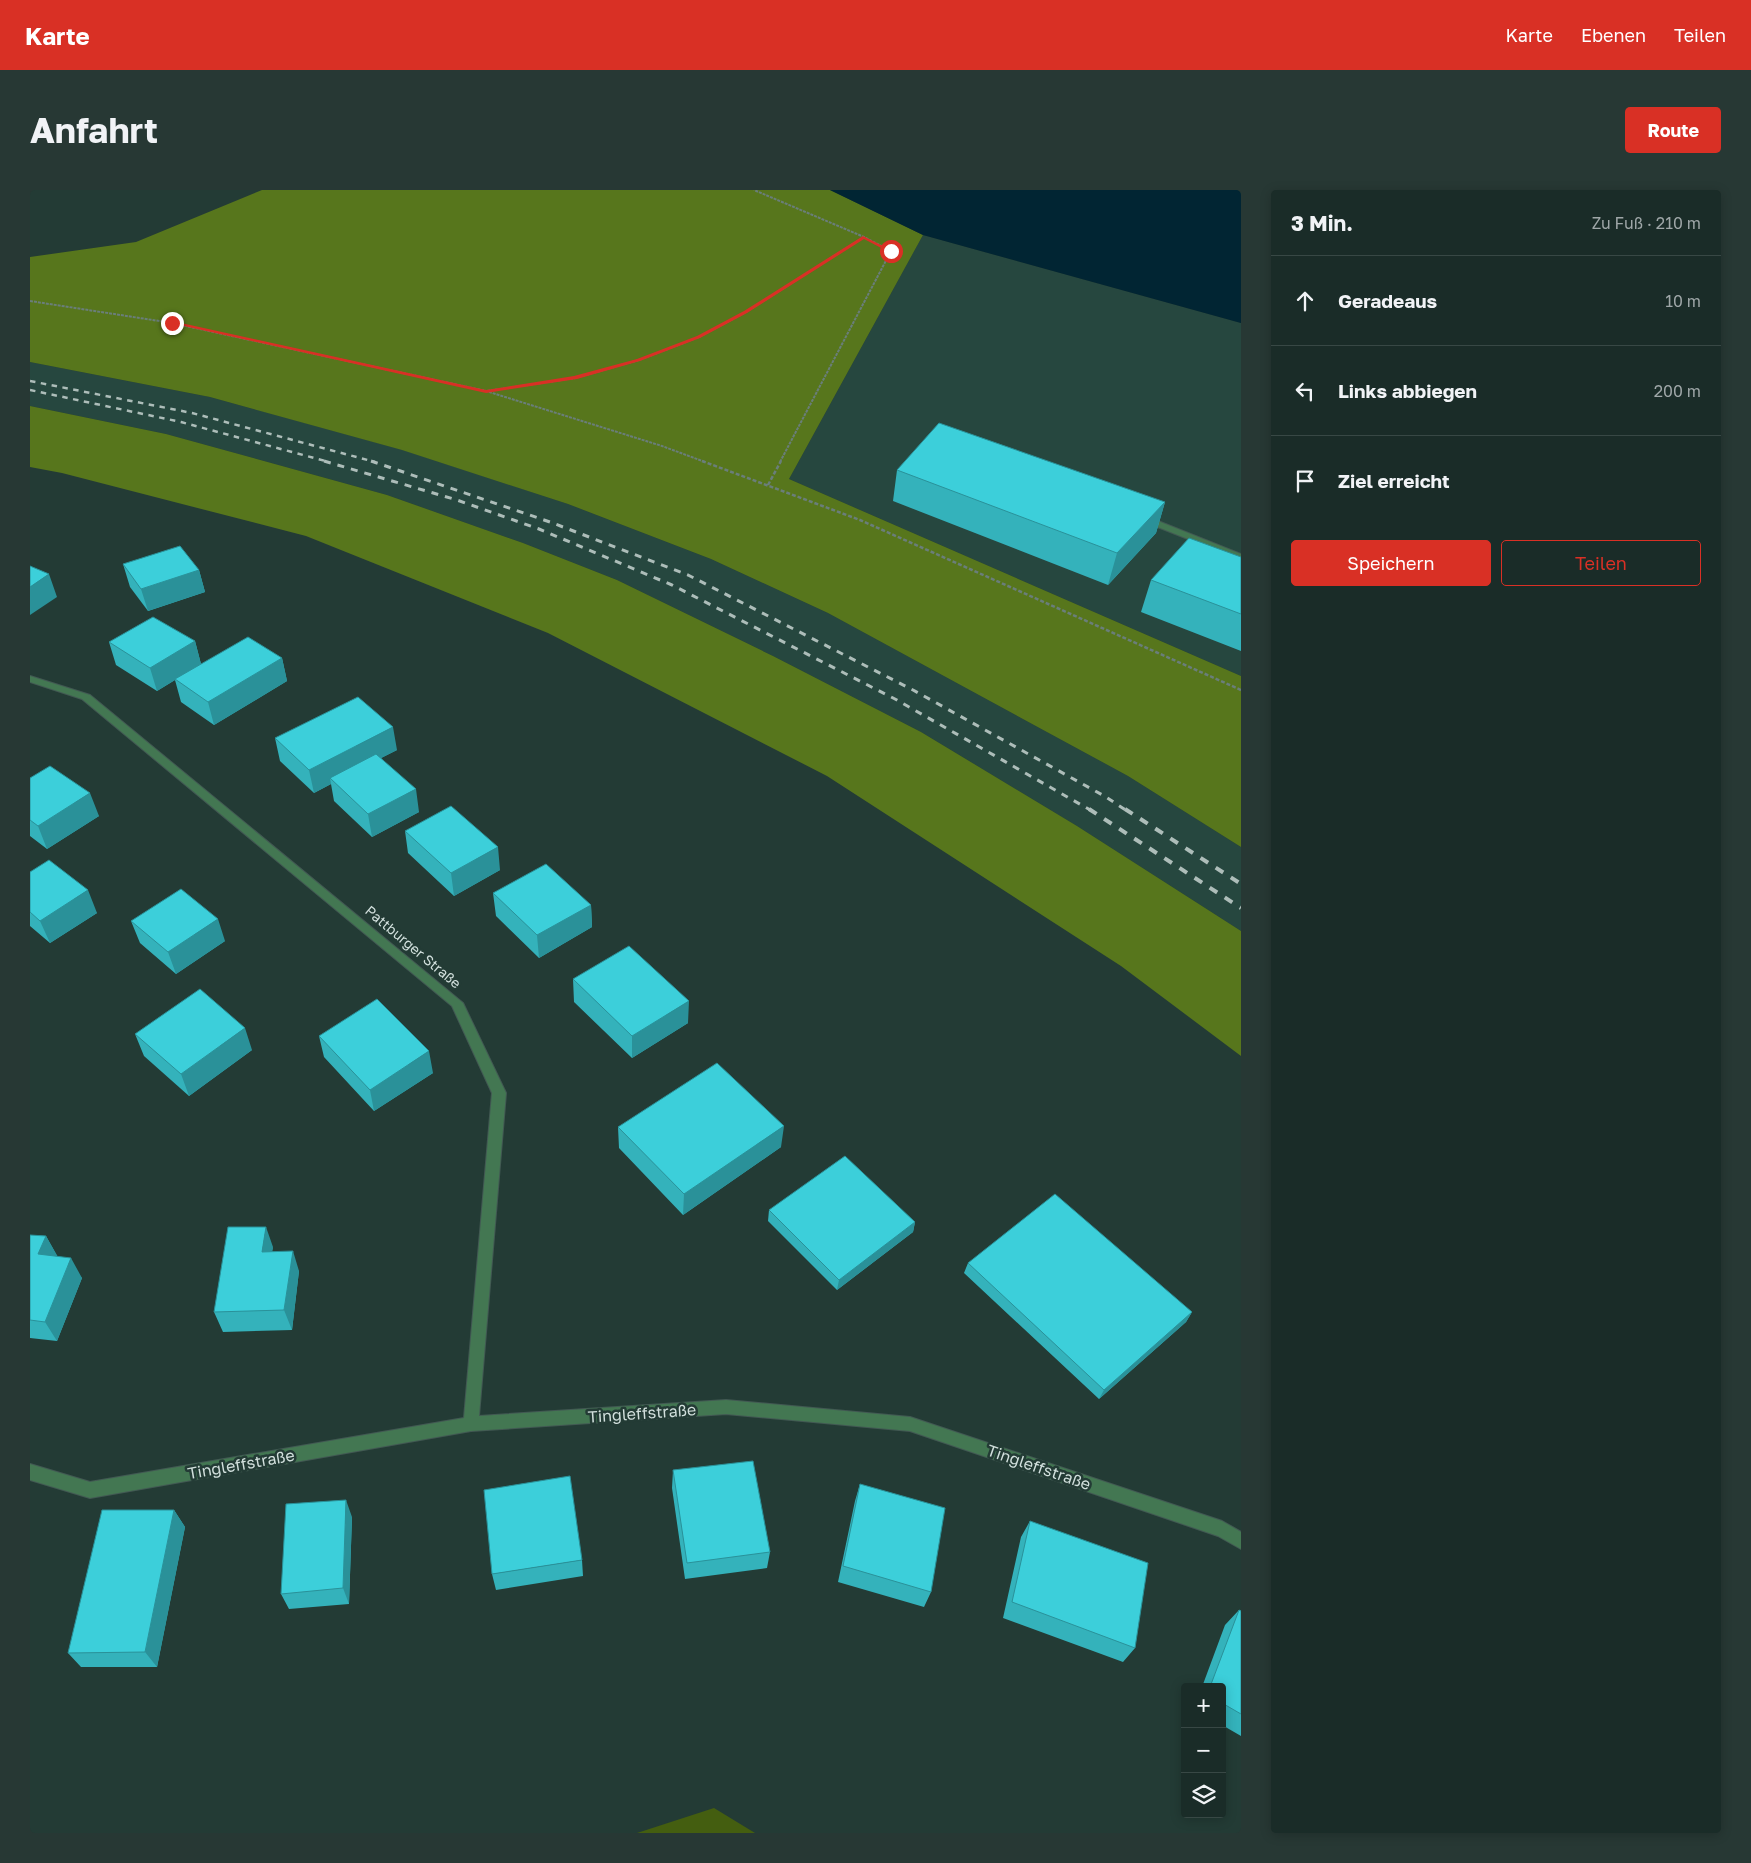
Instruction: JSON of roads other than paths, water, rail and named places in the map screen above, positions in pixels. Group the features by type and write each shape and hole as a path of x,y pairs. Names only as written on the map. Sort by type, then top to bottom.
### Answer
{"street":[{"path":"1133,514 1241,557"},
{"name":"Pattburger Straße","path":"30,679 86,697 458,1004 498,1093 471,1424"},
{"name":"Tingleffstraße","path":"30,1472 90,1490 471,1424 726,1407 910,1424 1222,1529 1241,1541"}],"water":[{"path":"830,190 1241,190 1241,323 923,235"}],"railway":[{"path":"30,381 192,413 375,462"},
{"path":"30,390 181,422 329,462"},
{"path":"324,461 457,500 539,529 672,585 895,699 1092,811"},
{"path":"371,461 550,522 688,575 913,690 1106,797 1127,811"},
{"path":"1089,809 1241,908"},
{"path":"1125,809 1241,884"}]}
